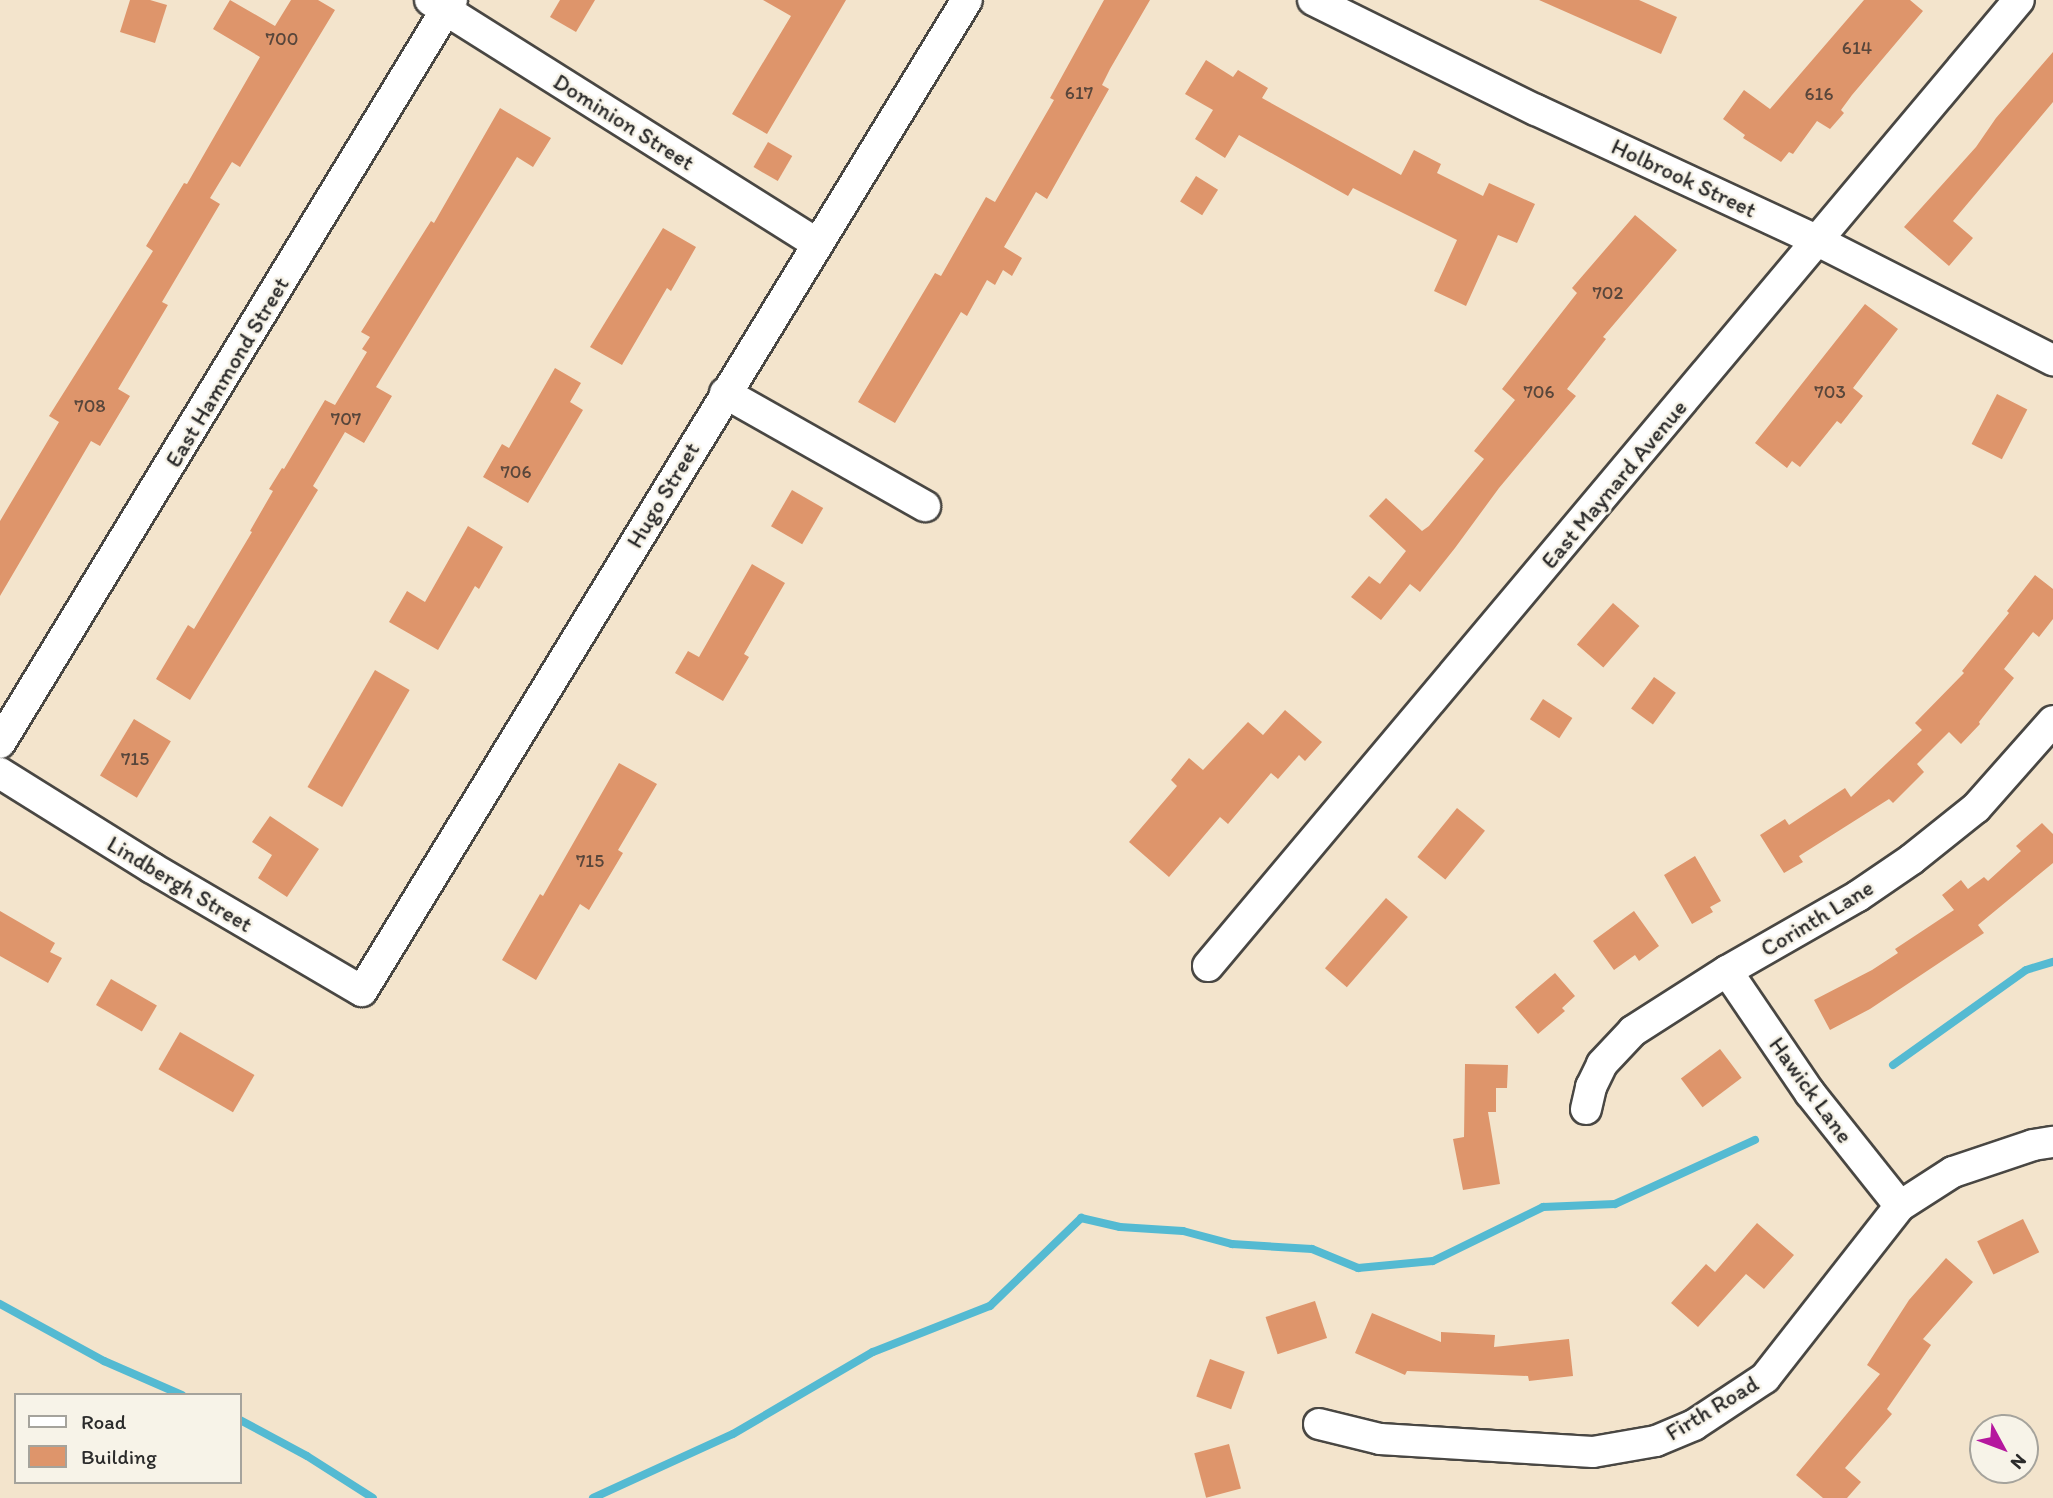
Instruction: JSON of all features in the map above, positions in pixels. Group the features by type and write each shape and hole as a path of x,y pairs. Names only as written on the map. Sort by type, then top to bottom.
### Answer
{"street":[{"name":"Hugo Street","path":"362,991 967,0"},
{"name":"Holbrook Street","path":"1313,0 1536,110 1816,240 2053,360"},
{"name":"East Maynard Avenue","path":"1208,966 1424,712 2019,0"},
{"name":"Dominion Street","path":"443,3 818,244"},
{"name":"East Hammond Street","path":"0,743 443,3"},
{"path":"725,393 925,506"},
{"name":"Corinth Lane","path":"1586,1108 1591,1087 1602,1064 1614,1048 1633,1031 1727,971 1858,896 1912,859 1976,808 2053,722"},
{"name":"Lindbergh Street","path":"0,773 152,868 362,991"},
{"name":"Hawick Lane","path":"1727,971 1810,1093 1900,1206"},
{"name":"Firth Road","path":"1320,1424 1380,1439 1593,1452 1656,1441 1703,1419 1765,1378 1900,1206 1953,1172 2033,1145 2053,1142"}],"building":[{"path":"130,0 150,0 167,5 155,43 120,32"},
{"path":"230,0 275,26 291,0 318,0 335,10 240,167 232,162 210,198 220,204 162,302 168,305 118,389 130,396 100,446 91,441 0,596 0,521 59,422 49,416 153,251 146,246 184,183 187,184 260,57 213,29"},
{"path":"560,0 595,0 576,32 550,17"},
{"path":"763,0 846,0 767,134 732,114 791,16"},
{"path":"1104,0 1150,0 1102,85 1109,89 1047,199 1036,192 1004,247 1022,258 1012,276 1003,270 995,285 987,280 967,316 961,312 895,423 858,402 935,273 941,276 986,197 995,202 1054,100 1050,98"},
{"path":"1539,0 1639,0 1677,17 1661,54"},
{"path":"1864,0 1910,0 1923,11 1852,95 1841,110 1844,113 1830,129 1817,121 1793,154 1789,152 1781,162 1743,138 1745,135 1723,119 1744,90 1770,109"},
{"path":"2053,52 2053,102 1953,221 1973,238 1949,266 1904,227 1976,147 1996,118"},
{"path":"1206,60 1233,77 1238,70 1268,88 1262,98 1401,175 1414,150 1441,164 1437,173 1483,196 1489,183 1535,204 1517,243 1498,235 1466,306 1434,291 1457,240 1353,188 1348,196 1239,135 1225,158 1195,139 1213,110 1185,94"},
{"path":"500,108 551,138 533,167 517,157 376,387 392,396 364,443 345,432 313,486 318,490 190,700 156,679 188,625 194,629 252,532 250,531 273,491 269,489 325,400 335,405 367,352 362,349 370,337 361,332 431,221 434,223"},
{"path":"768,142 792,156 778,181 754,167"},
{"path":"1196,176 1218,190 1202,215 1180,201"},
{"path":"1635,215 1677,250 1603,337 1606,339 1567,389 1576,396 1499,488 1420,592 1410,584 1381,620 1351,597 1369,576 1380,584 1406,551 1369,516 1386,498 1422,531 1429,526 1484,459 1474,451 1515,400 1502,389 1577,293 1572,288"},
{"path":"663,228 696,247 671,291 667,288 622,365 590,347"},
{"path":"1865,304 1898,329 1853,388 1863,396 1841,424 1837,421 1800,467 1792,461 1787,468 1755,443"},
{"path":"555,368 581,383 570,402 583,410 528,503 483,477 502,444 509,448"},
{"path":"1997,394 2027,409 2002,459 1972,444"},
{"path":"792,490 823,508 802,544 771,526"},
{"path":"468,526 503,547 479,589 475,586 438,650 389,622 407,591 425,602"},
{"path":"752,564 785,583 744,654 749,657 723,701 675,673 688,651 699,657"},
{"path":"2035,575 2053,589 2053,619 2039,637 2033,632 2004,669 2014,678 1980,724 1961,744 1949,732 1917,764 1924,772 1893,803 1889,799 1799,856 1803,862 1784,873 1760,835 1785,819 1789,825 1845,788 1851,797 1922,730 1915,723 1964,673 1962,671 2009,613 2007,611"},
{"path":"1613,603 1639,626 1603,667 1577,645"},
{"path":"375,670 410,690 342,807 308,787"},
{"path":"1654,677 1676,693 1653,724 1631,709"},
{"path":"1543,699 1572,718 1559,738 1530,719"},
{"path":"1285,710 1322,742 1305,761 1299,755 1278,779 1271,773 1228,824 1220,817 1169,877 1129,842 1177,786 1171,780 1189,758 1203,770 1248,722 1263,735"},
{"path":"134,719 171,741 137,798 100,776"},
{"path":"619,763 657,784 618,850 623,853 589,910 580,904 536,980 502,960 540,894 543,896"},
{"path":"1457,808 1485,831 1445,880 1417,857"},
{"path":"270,816 319,849 287,897 258,878 272,855 252,842"},
{"path":"2042,823 2053,834 2053,863 1978,925 1984,933 1870,1009 1830,1030 1814,1000 1872,970 1898,953 1895,949 1954,910 1942,895 1961,880 1968,889 1984,877 1988,881 2021,851 2016,846"},
{"path":"1695,856 1721,901 1710,907 1713,912 1692,924 1664,875"},
{"path":"1386,898 1408,917 1347,987 1325,968"},
{"path":"0,911 55,943 50,952 62,958 48,983 0,956"},
{"path":"1634,911 1659,946 1639,961 1635,955 1614,970 1593,941"},
{"path":"1555,973 1575,996 1562,1008 1565,1011 1538,1034 1515,1007"},
{"path":"111,979 157,1006 142,1031 96,1005"},
{"path":"180,1032 254,1075 233,1112 158,1069"},
{"path":"1720,1049 1742,1078 1703,1107 1681,1078"},
{"path":"1465,1064 1508,1065 1507,1088 1496,1088 1496,1112 1488,1112 1500,1184 1463,1190 1453,1139 1464,1137"},
{"path":"2023,1219 2039,1252 1993,1275 1977,1241"},
{"path":"1757,1223 1794,1255 1764,1289 1746,1274 1698,1327 1671,1303 1706,1264 1715,1272"},
{"path":"1946,1258 1973,1282 1923,1339 1931,1345 1887,1409 1892,1414 1845,1468 1861,1482 1847,1498 1823,1498 1796,1475 1880,1374 1867,1365 1909,1300"},
{"path":"1315,1301 1327,1338 1278,1354 1266,1317"},
{"path":"1372,1313 1441,1342 1441,1332 1495,1335 1494,1347 1569,1339 1573,1376 1529,1381 1528,1376 1407,1371 1405,1375 1355,1353"},
{"path":"1210,1359 1245,1372 1231,1409 1196,1397"},
{"path":"1229,1444 1241,1488 1206,1498 1194,1453"}],"waterway":[{"path":"1893,1065 2026,970 2053,962"},
{"path":"593,1498 733,1434 873,1352 990,1306 1081,1218 1120,1227 1183,1231 1232,1244 1312,1249 1358,1268 1433,1261 1543,1207 1615,1204 1755,1140"},
{"path":"0,1304 104,1361 177,1393"},
{"path":"242,1421 307,1456 373,1498"}]}
